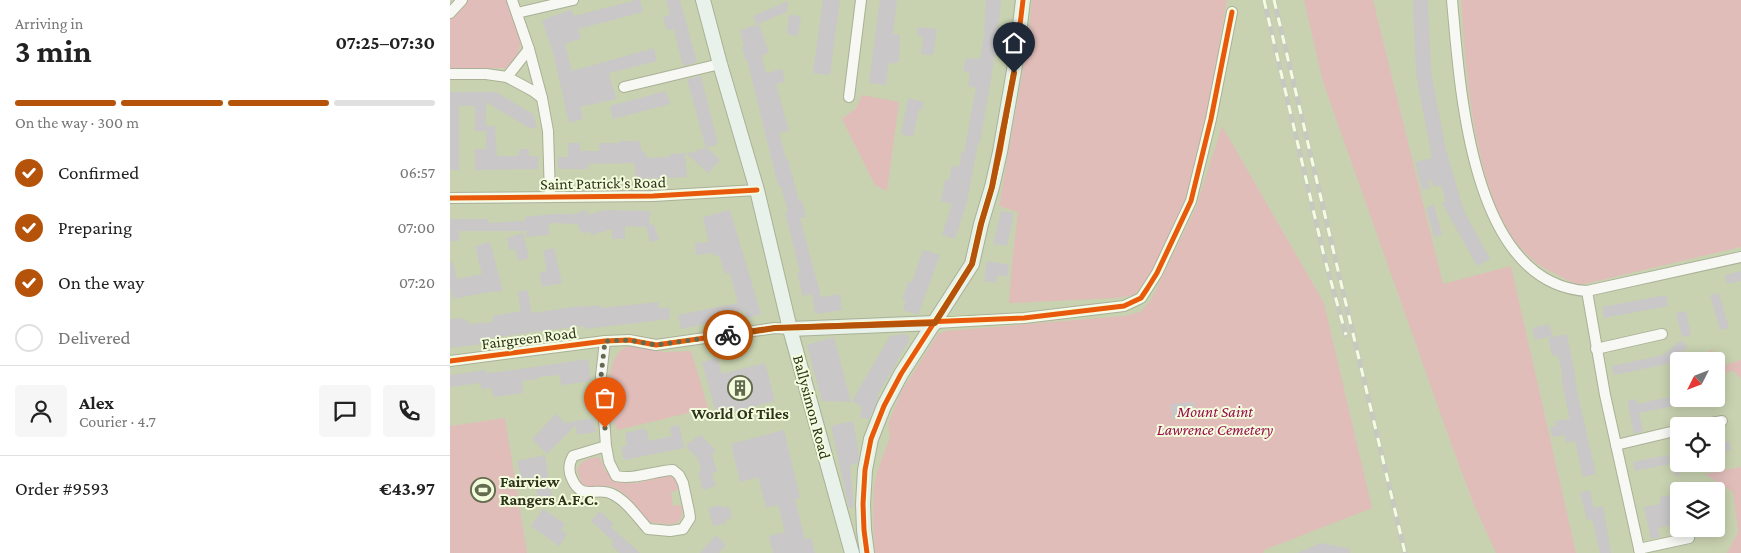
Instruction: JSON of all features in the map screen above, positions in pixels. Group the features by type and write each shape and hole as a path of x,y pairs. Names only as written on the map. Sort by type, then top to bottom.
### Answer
{"street":[{"path":"450,13 462,0"},
{"path":"512,0 530,49 542,98 549,138 550,196"},
{"path":"516,13 573,0"},
{"name":"Ballysimon Road","path":"703,0 757,190 790,329 852,553"},
{"path":"849,97 862,0"},
{"path":"867,553 863,504 865,470 871,439 884,406 901,374 972,264 1000,152 1016,58 1023,0"},
{"path":"1452,0 1458,64 1469,137 1479,177 1495,218 1511,246 1520,259 1534,272 1566,288 1587,291 1741,257"},
{"path":"790,329 1034,317 1124,306 1141,298 1157,273 1191,201 1211,119 1232,12"},
{"path":"507,77 530,49"},
{"path":"624,87 720,64"},
{"path":"450,74 486,74 507,77 542,98"},
{"name":"Saint Patrick's Road","path":"450,198 653,196 757,190"},
{"path":"1587,291 1596,348 1639,551 1689,538"},
{"name":"Fairgreen Road","path":"450,361 605,341 629,340 656,345 775,328 790,329"},
{"path":"1596,348 1662,334"},
{"path":"605,341 601,376 606,446 609,462 616,476 627,478 657,471 673,470 679,475 690,518 683,529 670,531 648,530 623,500 610,492 588,492 577,488 570,475 569,467 573,456 606,446"},
{"path":"1616,445 1670,432"}],"green space":[{"path":"469,0 510,0 520,35 520,43 519,51 509,68 450,69 450,20"},
{"path":"1032,0 1227,0 1207,116 1185,200 1153,269 1135,295 1118,298 1009,303 1018,212 999,206 1028,41"},
{"path":"1304,0 1373,0 1443,284 1511,266 1576,553 1496,553 1474,505 1453,449 1323,82"},
{"path":"1461,0 1741,0 1741,247 1580,285 1535,262 1513,238 1498,209 1486,175 1470,101"},
{"path":"862,95 899,102 887,191 875,185 842,119 856,108"},
{"name":"Mount Saint Lawrence Cemetery","path":"1222,126 1324,303 1372,508 1264,550 1263,553 875,553 873,520 874,486 878,469 890,438 888,424 901,392 938,334 946,331 1124,316 1140,312 1151,300 1196,207"},
{"path":"625,347 637,347 664,352 691,351 708,408 618,430 611,411 608,387 613,363"},
{"path":"1741,360 1741,378 1733,371 1725,372 1725,365"},
{"name":"Fairview Rangers A.F.C.","path":"505,418 527,553 450,553 450,426"},
{"path":"599,457 609,475 622,483 646,481 670,474 675,479 678,487 677,490 671,492 673,506 681,505 682,513 678,522 662,524 649,522 620,491 608,486 591,487 581,483 577,469 581,463"},
{"path":"1741,467 1741,553 1727,553 1738,532 1733,492 1725,487 1725,482 1717,482 1705,474 1725,472 1725,470"}],"building":[{"path":"640,0 643,12 578,29 581,38 565,44 572,71 654,48 657,61 609,73 616,99 580,107 583,119 569,123 554,56 542,20 571,10 574,16"},
{"path":"666,0 680,0 697,62 684,66 682,62 674,29 667,30 663,17 670,15"},
{"path":"823,0 840,0 830,75 813,73"},
{"path":"880,0 897,0 893,34 900,35 899,62 889,63 886,85 869,83"},
{"path":"986,0 1001,0 996,49 980,143 978,143 967,202 955,239 942,235 952,204 941,201 945,180 949,180 952,165 959,167 962,152 964,152 976,88 968,86 970,72 963,71 966,58 980,59 985,32"},
{"path":"1413,0 1428,0 1431,72 1446,150 1464,211 1490,259 1477,266 1442,203 1446,202 1441,185 1434,187 1430,180 1428,181 1430,188 1422,190 1415,162 1432,158 1416,74"},
{"path":"788,1 787,12 757,24 753,16"},
{"path":"789,15 801,16 798,36 787,34"},
{"path":"759,24 769,53 761,55 766,73 782,69 785,82 776,84 789,131 779,133 799,201 802,201 806,217 800,218 821,297 840,294 842,310 815,314 812,294 803,296 797,273 800,272 785,213 788,212 781,186 778,186 747,59 745,59 742,46 744,45 740,30"},
{"path":"918,27 937,29 933,55 921,54 923,37 917,36"},
{"path":"701,76 718,144 706,148 687,79"},
{"path":"666,91 670,104 613,119 610,106"},
{"path":"450,92 496,92 533,114 536,128 529,128 486,102 486,126 495,126 497,156 519,156 519,149 529,149 529,156 538,156 538,169 475,170 475,149 486,149 486,131 475,131 475,106 459,106 459,170 450,170"},
{"path":"908,98 924,102 922,110 919,109 913,137 901,134"},
{"path":"618,141 639,141 642,152 645,152 647,158 670,157 670,154 685,153 687,177 635,179 635,163 588,164 588,169 558,169 558,157 568,157 568,143 580,143 580,151 600,151 599,143 619,143"},
{"path":"707,148 720,160 708,173 686,153 697,152 696,150"},
{"path":"1434,205 1442,235 1434,237 1426,208"},
{"path":"587,210 588,215 605,210 650,211 649,226 654,224 659,240 650,242 646,227 625,226 625,239 612,239 612,229 591,235 590,232 581,233 578,224 549,223 549,235 526,237 526,231 459,231 459,241 450,241 450,219 488,219 488,223 525,221 525,217 573,214"},
{"path":"730,210 761,314 747,318 745,310 729,314 730,319 681,329 678,315 738,303 730,273 725,274 719,255 714,256 713,253 696,255 695,243 709,242 703,217"},
{"path":"1001,211 1014,213 1007,246 993,244"},
{"path":"523,233 529,258 518,261 515,249 509,250 507,238"},
{"path":"490,242 503,291 453,299 450,288 450,263 453,262 457,279 482,274 475,246"},
{"path":"554,248 562,283 542,287 539,273 547,271 543,251"},
{"path":"923,250 940,255 918,315 903,310 906,300 902,299 909,281 912,282"},
{"path":"987,261 1009,265 1007,277 997,275 996,283 984,281"},
{"path":"1741,271 1741,281 1727,284 1725,275"},
{"path":"528,290 531,313 580,306 600,305 601,308 658,302 659,309 669,307 670,319 584,329 584,326 532,332 481,340 482,344 450,348 450,319 462,318 463,321 468,320 469,324 493,322 493,316 521,311 518,292"},
{"path":"1719,293 1729,328 1720,330 1710,295"},
{"path":"1666,295 1668,306 1604,318 1602,307"},
{"path":"1686,311 1691,335 1682,337 1676,313"},
{"path":"1549,324 1553,336 1535,340 1532,328"},
{"path":"905,334 909,337 909,341 877,396 879,397 869,419 860,417 862,407 852,401 890,336"},
{"path":"1567,334 1577,391 1596,474 1583,477 1575,441 1566,443 1564,435 1552,437 1550,427 1556,426 1555,421 1570,419 1558,355 1552,356 1548,338"},
{"path":"834,337 851,402 822,401 807,345"},
{"path":"1681,340 1688,347 1682,352 1670,352 1670,362 1667,364 1614,375 1612,366 1663,355"},
{"name":"World Of Tiles","path":"717,358 722,374 765,363 775,401 717,416 702,362"},
{"path":"588,359 591,381 561,385 560,375 538,377 538,379 522,381 523,393 493,397 492,388 481,389 480,383 450,387 450,375 486,370 486,373 499,372"},
{"path":"1670,397 1670,407 1639,413 1643,431 1634,434 1627,401 1636,399 1637,404"},
{"path":"1194,402 1196,417 1172,419 1171,404"},
{"path":"556,414 565,423 594,418 596,432 577,435 576,425 547,454 532,439"},
{"path":"853,421 859,454 857,464 850,465 854,507 849,508 831,426"},
{"path":"679,425 684,448 624,460 621,447 627,446 625,433 646,428 649,441 672,436 670,427"},
{"path":"784,430 800,498 795,499 805,539 811,538 815,553 773,553 769,536 785,532 778,505 766,508 758,477 740,482 731,444"},
{"path":"701,435 716,451 712,455 717,472 712,473 716,486 703,490 698,472 701,471 698,459 686,446"},
{"path":"1729,441 1731,450 1725,451 1725,442"},
{"path":"545,455 553,503 539,505 535,482 522,485 517,461"},
{"path":"1668,455 1670,464 1635,471 1633,462"},
{"path":"1674,472 1679,472 1679,476 1675,476"},
{"path":"1590,490 1594,508 1603,506 1611,553 1600,553 1592,519 1587,520 1580,493"},
{"path":"1670,495 1670,525 1658,528 1660,537 1651,539 1644,507 1660,504 1660,497"},
{"path":"721,505 722,508 729,506 732,518 725,520 726,523 713,526 708,508"},
{"path":"543,509 565,524 561,530 567,534 559,546 531,526"},
{"path":"600,511 614,524 611,527 640,553 620,553 611,545 614,542 591,521"},
{"path":"716,535 726,545 719,553 700,553"},
{"path":"1321,543 1350,549 1350,553 1297,553"}],"railway":[{"path":"1264,0 1325,260 1346,335"},
{"path":"1274,0 1405,553"}],"cycle path":[{"path":"867,553 863,504 865,470 871,439 884,406 901,374 972,264 1000,152 1016,59 1023,0"},
{"path":"450,361 605,341 629,340 656,345 775,328 1024,318 1124,306 1141,298 1147,289 1157,273 1191,201 1211,119 1232,12"},
{"path":"450,198 653,196 757,190"}],"way so far":[{"path":"605,428 601,376 605,341 629,340 656,345 728,335"}],"place":[{"name":"World Of Tiles","path":"740,388"},
{"name":"Fairview Rangers A.F.C.","path":"483,490"}],"route":[{"path":"728,335 775,328 935,323 972,264 1000,152 1014,73"}]}
